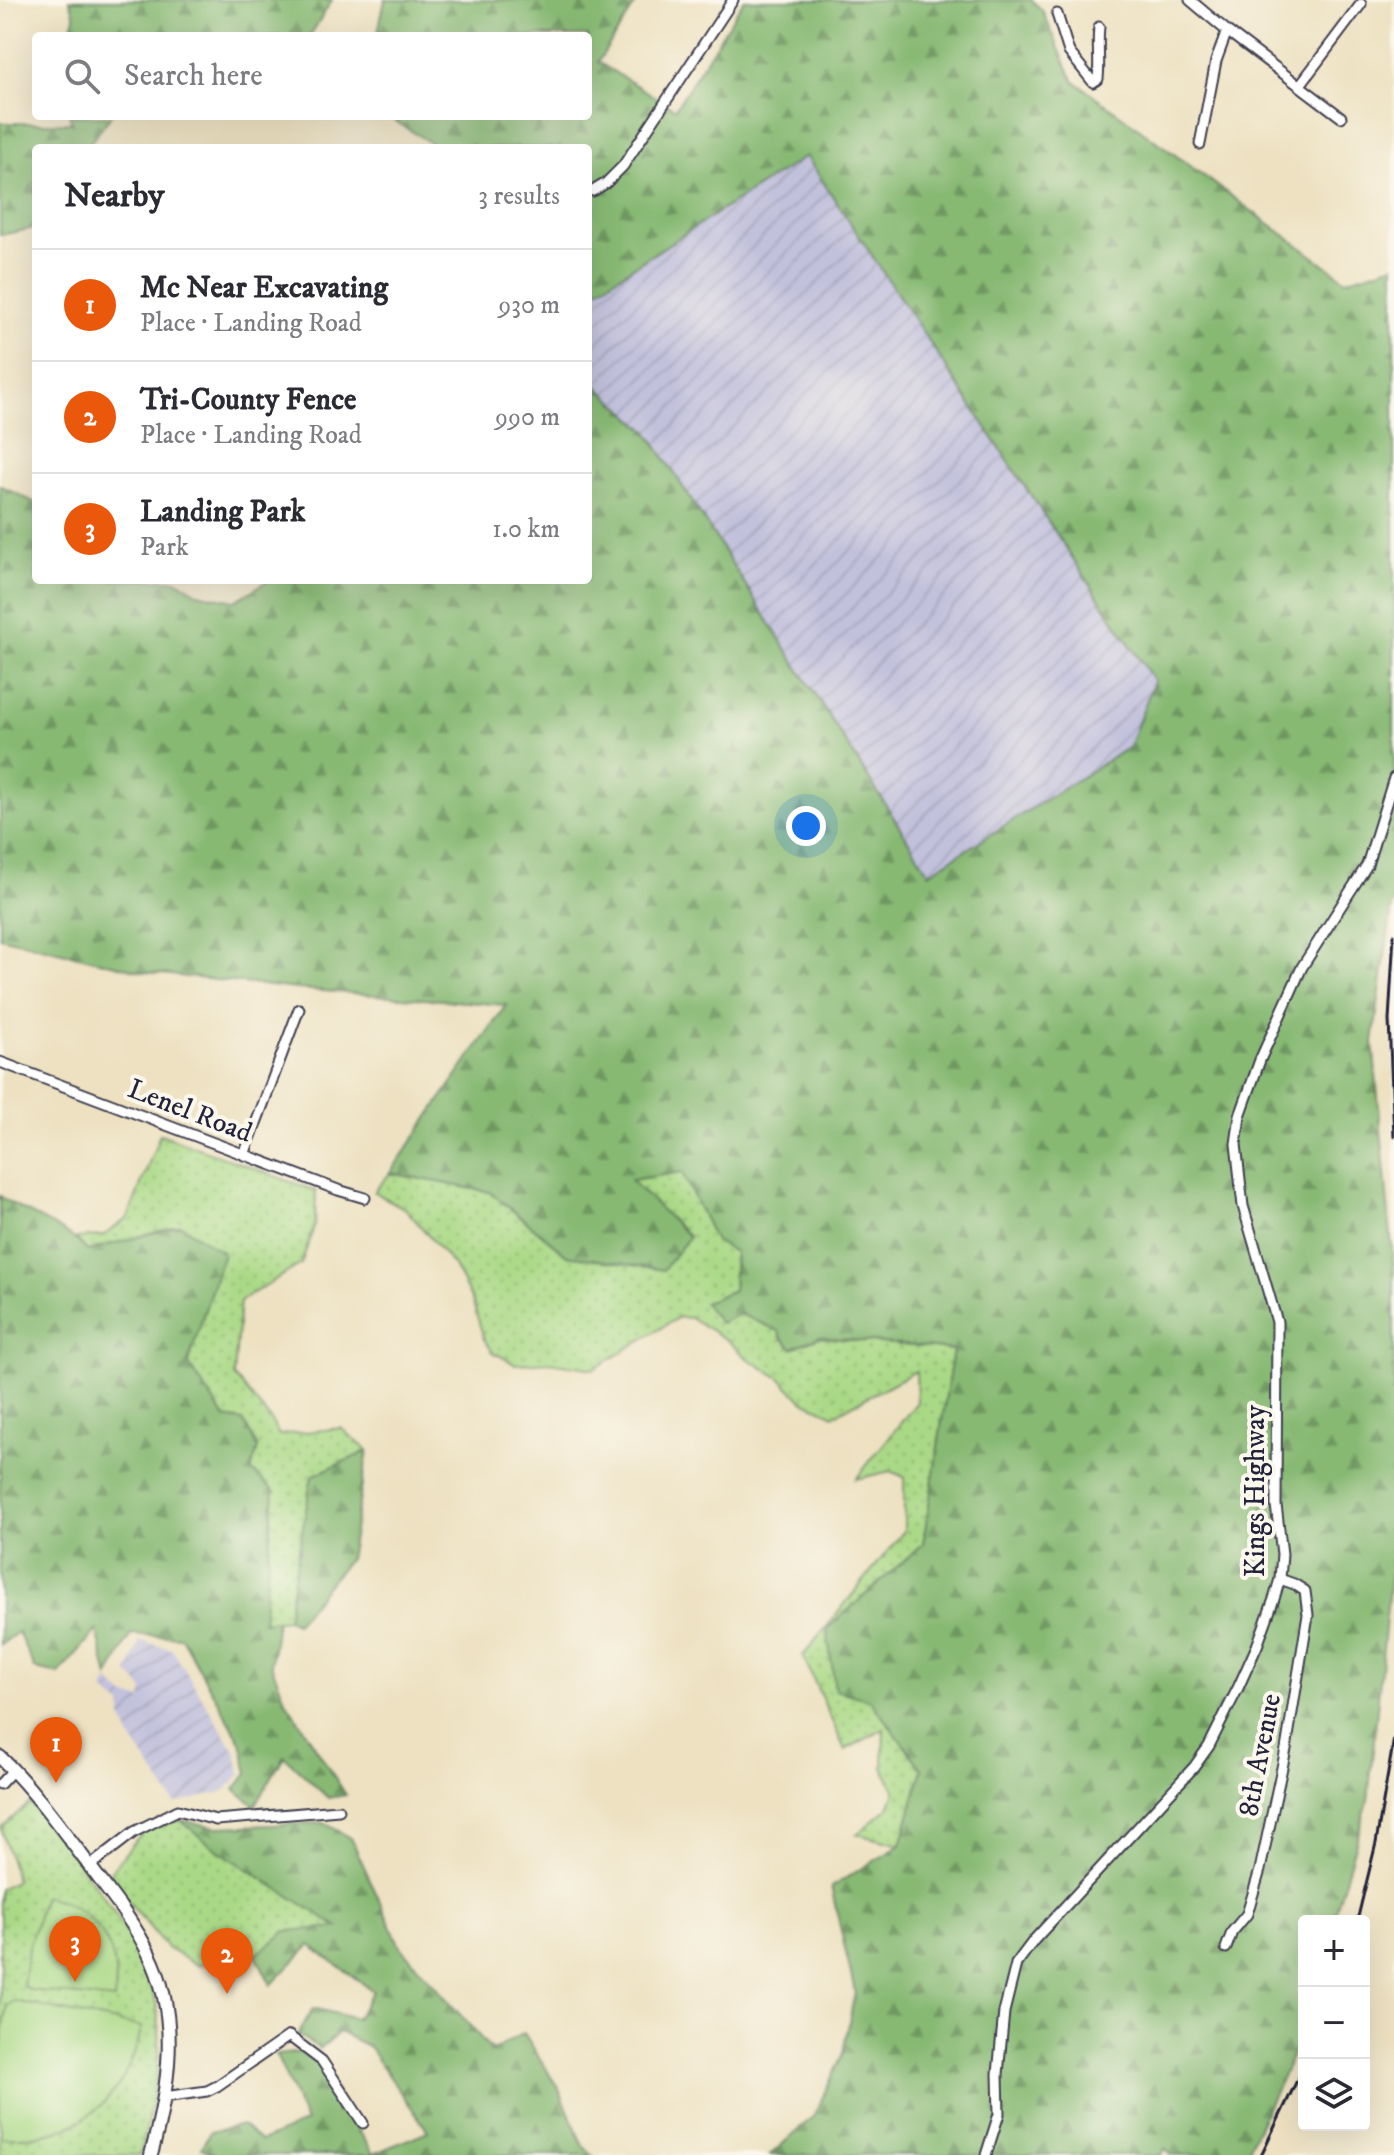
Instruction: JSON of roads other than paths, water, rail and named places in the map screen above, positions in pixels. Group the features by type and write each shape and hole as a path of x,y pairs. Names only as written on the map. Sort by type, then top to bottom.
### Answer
{"main road":[{"path":"0,1757 90,1866 141,1938 163,1987 169,2039 164,2097 151,2155"}],"street":[{"path":"593,191 623,166 733,0"},
{"path":"1190,0 1341,117"},
{"path":"1300,85 1361,4"},
{"path":"1057,14 1069,52 1093,82 1098,79 1099,72 1096,52 1099,27"},
{"path":"1200,144 1216,61 1227,31"},
{"name":"Kings Highway","path":"986,2155 999,2114 998,2074 1004,2012 1016,1964 1034,1940 1194,1767 1219,1727 1257,1646 1280,1579 1281,1537 1276,1505 1277,1322 1243,1206 1236,1144 1240,1116 1260,1060 1302,967 1367,865 1394,778"},
{"path":"244,1155 299,1009"},
{"name":"Lenel Road","path":"0,1062 365,1198"},
{"name":"8th Avenue","path":"1226,1948 1232,1932 1247,1914 1260,1870 1286,1749 1308,1615 1305,1591 1280,1579"},
{"path":"0,1784 13,1770"},
{"path":"90,1866 134,1832 178,1810 216,1820 339,1810"},
{"path":"164,2097 207,2091 289,2036 322,2061 363,2123"}],"railway":[{"path":"1394,935 1389,1020 1394,1137"},
{"path":"1358,1915 1376,1843 1394,1738"},
{"path":"1261,2155 1298,2078"}],"place":[{"name":"Mc Near Excavating","path":"56,1783"},
{"name":"Landing Park","path":"75,1982"},
{"name":"Tri-County Fence","path":"227,1994"}]}
